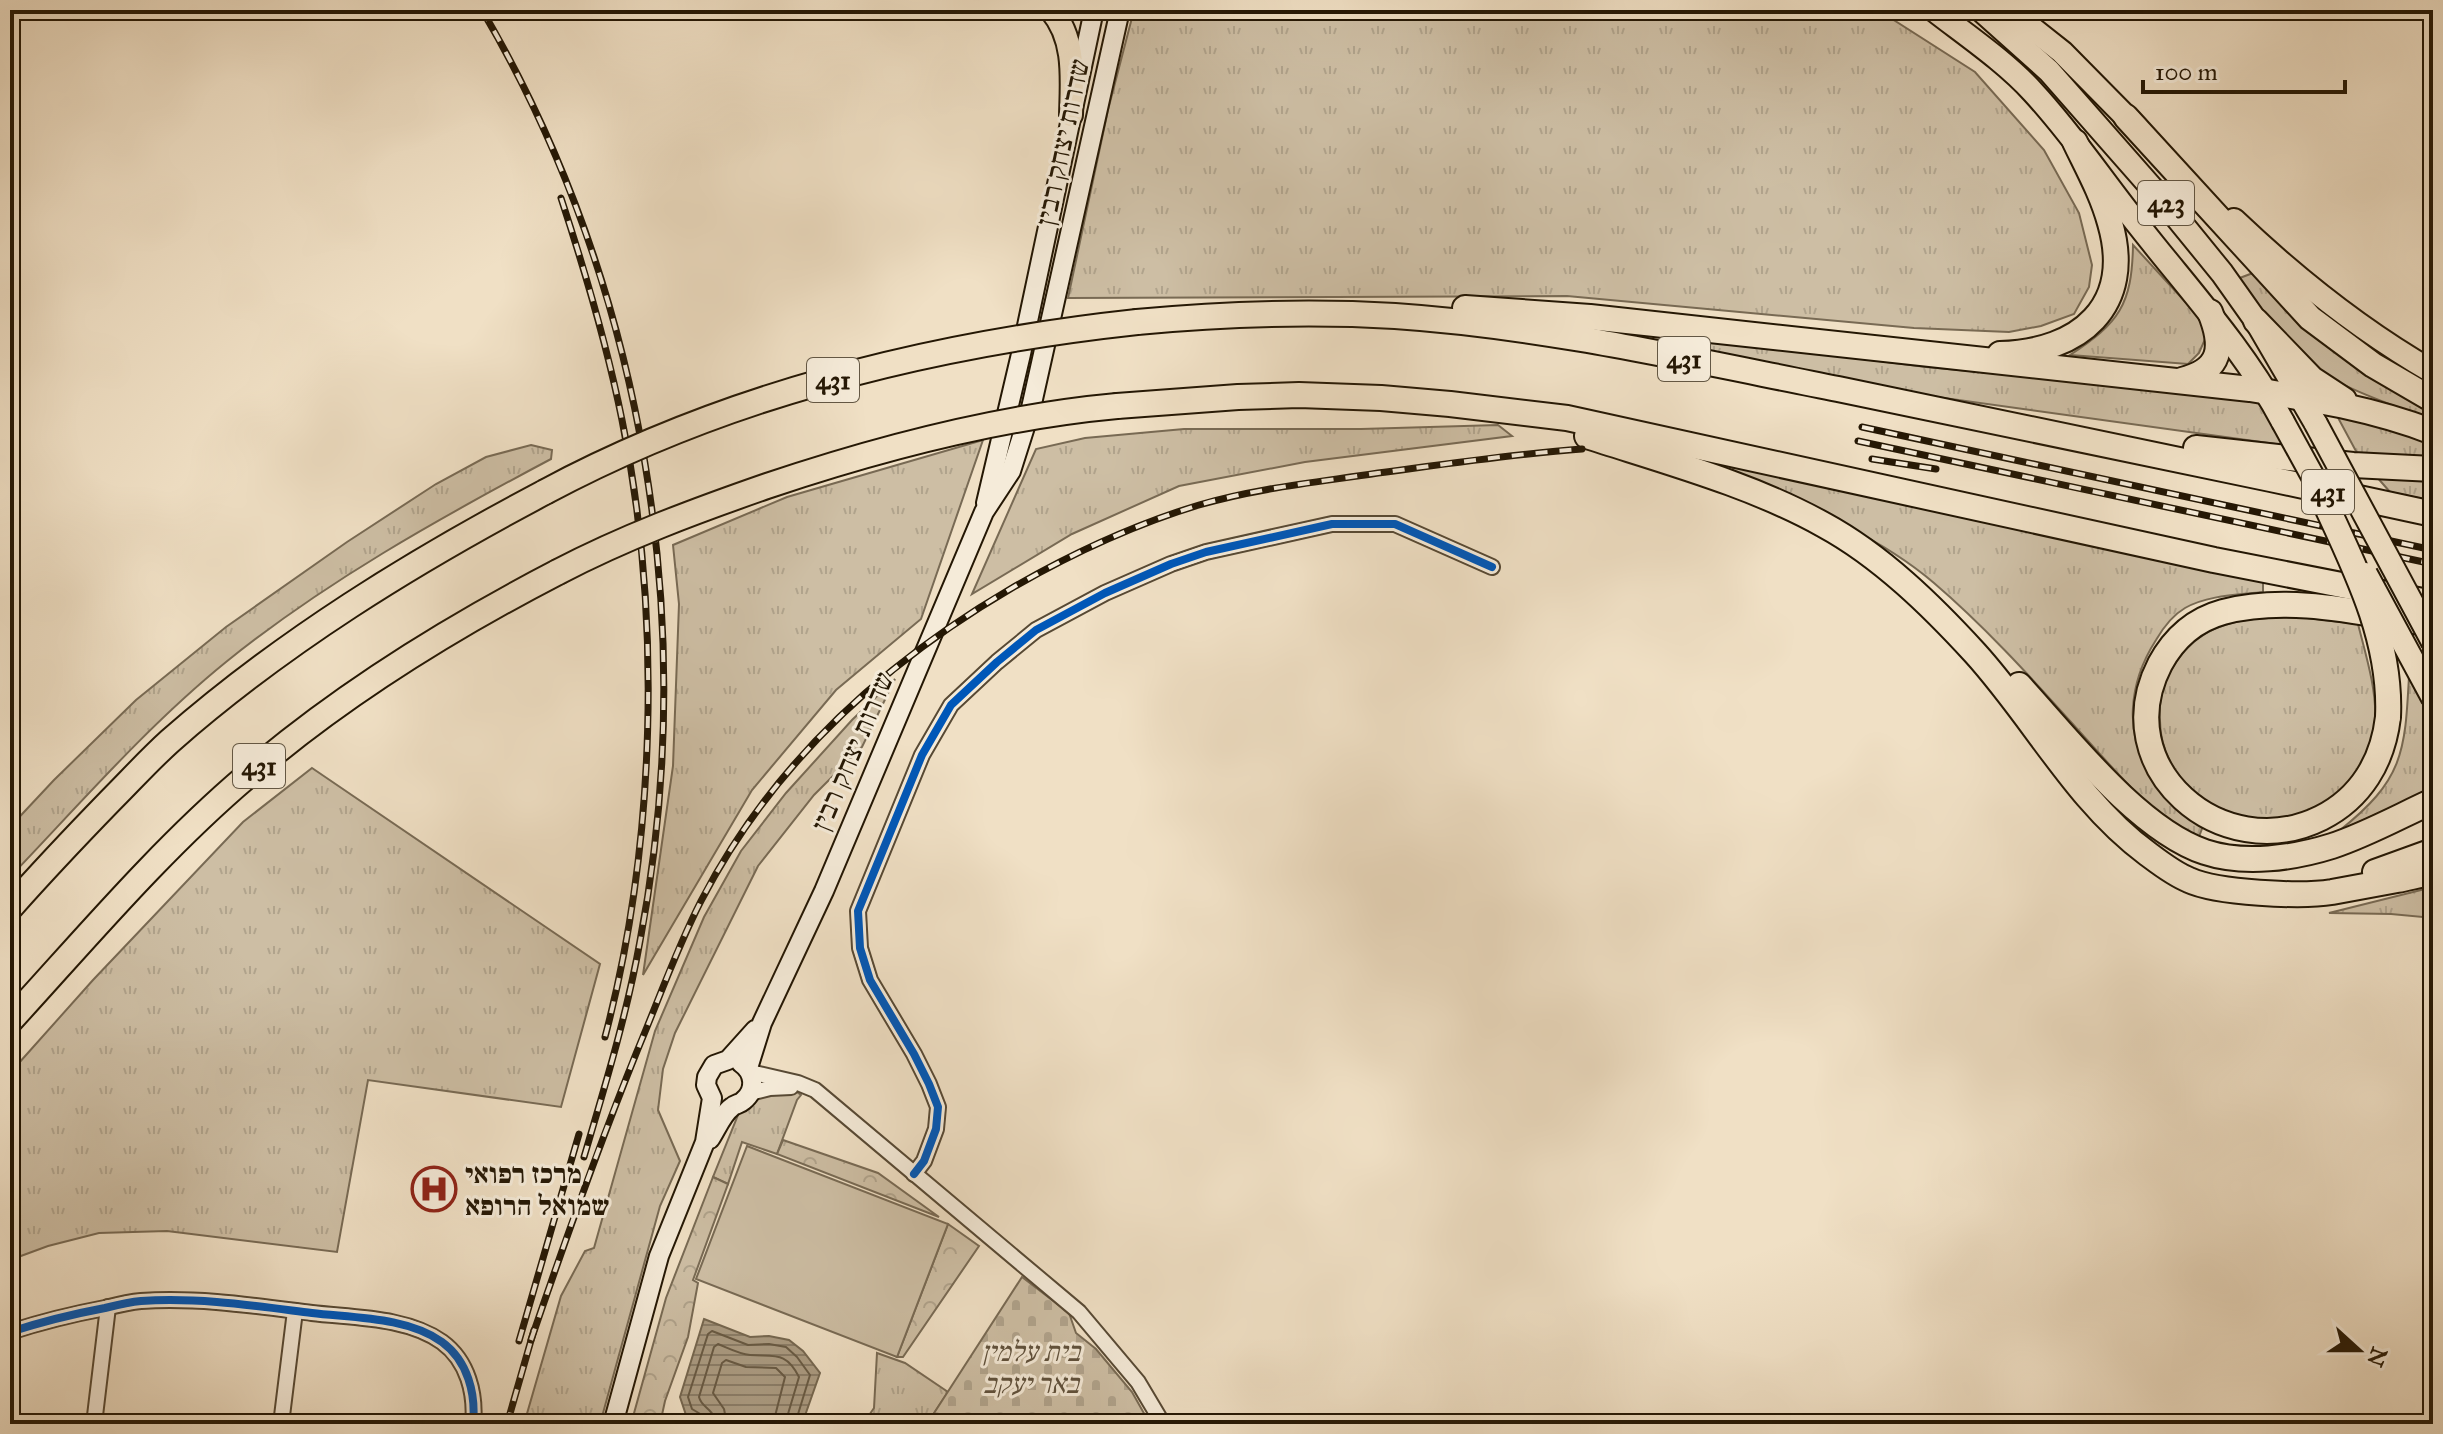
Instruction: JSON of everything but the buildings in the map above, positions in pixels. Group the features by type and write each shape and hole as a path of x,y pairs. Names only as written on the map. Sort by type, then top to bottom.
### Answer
{"highway":[{"path":"2126,117 2310,318 2373,365 2433,400"},
{"path":"1916,354 2005,354 2045,347 2078,333 2098,315 2112,289 2116,261 2111,226 2104,205 2075,142"},
{"path":"1307,314 1474,308 1590,317 2180,380 2302,398 2379,415 2433,432"},
{"path":"2180,380 2203,374 2216,355 2218,331 2210,312"},
{"name":"431","path":"10,908 168,743 288,647 399,573 545,492 630,450 752,404 819,383 970,346 1029,335 1179,318 1307,314 1408,317 1538,333 1666,355 1993,420 2433,514"},
{"path":"2256,321 2328,392 2379,415"},
{"name":"431","path":"10,1021 175,844 246,777 377,677 485,612 618,543 732,498 847,461 979,427 1042,415 1117,406 1299,395 1381,398 1508,410 1588,422 2214,560 2433,603"},
{"path":"1508,410 1698,472 1765,498 1824,525 1884,561 1959,623 2133,807 2156,825 2205,852 2240,858 2268,858 2332,846 2433,801"},
{"path":"1993,420 2236,454 2433,469"},
{"path":"2314,479 2367,599 2379,637 2386,667 2388,717 2386,736 2377,761 2361,789 2336,811 2280,832 2258,832 2212,819 2178,794 2162,774 2153,754 2146,715 2150,687 2167,652 2181,634 2202,619 2249,606 2300,605 2433,624"},
{"path":"1837,533 1883,566 1943,620 1976,655 2090,801 2128,839 2188,880 2209,886 2286,892 2343,882 2433,851"},
{"path":"2263,892 2328,892 2433,873"}],"main road":[{"path":"1051,10 1063,28 1068,44 1072,69 1071,115"},
{"name":"שדרות יצחק רבין","path":"701,1156 732,1106 739,1104 750,1093 752,1079 749,1070 757,1035 824,891 984,512 1094,10"},
{"name":"שדרות יצחק רבין","path":"984,512 1011,471 1031,408 1120,10"},
{"name":"423","path":"1934,10 2032,89 2210,312 2267,392 2433,698"},
{"name":"423","path":"1981,10 2049,71 2093,119 2213,261 2256,321 2302,398 2433,642"},
{"path":"2009,10 2062,52 2279,263 2389,347 2433,372"},
{"name":"שדרות יצחק רבין","path":"613,1424 659,1256 701,1156 712,1098 706,1085 707,1077 714,1065 728,1060 748,1039 768,1009"},
{"path":"728,1060 739,1061 749,1070"},
{"path":"712,1098 718,1103 732,1106"}],"street":[{"path":"914,1174 924,1161 936,1129 938,1107 914,1054 870,980 860,948 858,911 922,755 951,705 1036,630 1105,593 1206,552 1332,524 1395,524 1492,567"},
{"path":"749,1070 815,1090 1079,1312 1138,1382 1163,1424"},
{"path":"750,1093 782,1087 815,1090"},
{"path":"10,1332 53,1319 138,1301 191,1300 392,1323 426,1333 455,1354 472,1386 475,1406 473,1424"},
{"path":"94,1424 108,1307"},
{"path":"281,1424 295,1311"}],"green space":[{"path":"1134,10 1878,10 1975,72 2044,150 2079,213 2092,265 2089,287 2074,314 2041,326 2009,332 1914,328 1567,296 1068,298 1108,110"},
{"path":"2133,245 2201,319 2206,337 2199,353 2188,364 2070,355 2100,333 2120,310 2130,283"},
{"path":"2253,273 2433,408 2433,420 2351,388 2309,364 2280,334 2237,279"},
{"path":"1673,335 1926,367 2259,398 2283,445 1901,392 1669,347"},
{"path":"2336,414 2364,420 2433,444 2433,459 2357,453"},
{"path":"1498,425 1512,436 1305,462 1179,486 1072,534 972,594 1036,449 1085,438 1184,429"},
{"path":"983,440 921,619 836,690 752,790 643,975 673,766 679,604 673,545 787,497"},
{"path":"531,445 552,450 551,459 383,553 303,605 226,662 141,739 10,877 10,827 136,700 226,627 436,484 486,457"},
{"path":"1734,462 2263,579 2263,592 2203,600 2176,614 2147,656 2135,691 2133,727 2137,745 2154,779 2203,826 2197,842 2162,816 2130,786 2004,650 1934,583 1862,535 1731,477"},
{"path":"2376,476 2433,479 2433,501 2390,492"},
{"path":"2299,617 2358,624 2374,696 2375,720 2369,748 2349,782 2320,805 2294,816 2276,819 2255,819 2234,814 2214,806 2197,794 2170,762 2160,721 2164,686 2180,656 2208,632 2241,621"},
{"path":"2409,676 2433,724 2433,789 2339,831 2376,796 2396,764 2405,726"},
{"path":"895,679 862,747 814,795 758,866 675,1033 663,1069 658,1110 680,1161 660,1206 600,1424 524,1424 561,1296 585,1251 594,1248 655,1031 704,917 741,851 786,793 852,720"},
{"path":"312,768 600,964 561,1107 368,1080 337,1252 167,1231 99,1233 10,1260 10,1073 93,980 243,822"},
{"path":"2433,887 2433,918 2329,913"},
{"path":"757,1068 801,1095 777,1154 742,1142 728,1184 713,1177"},
{"path":"783,1140 878,1173 939,1217 777,1154"},
{"path":"747,1146 948,1224 897,1357 696,1279"},
{"path":"713,1177 728,1184 693,1280 698,1283 688,1337 660,1424 631,1424 666,1298"},
{"path":"948,1224 979,1246 903,1357 897,1357"},
{"name":"בית עלמין באר יעקב","path":"1022,1277 1069,1313 1076,1333 1096,1349 1132,1392 1150,1424 927,1424"},
{"path":"877,1353 905,1363 948,1392 927,1424 863,1424 874,1408"}],"water":[{"path":"704,1319 750,1337 769,1336 789,1340 803,1351 820,1373 802,1424 703,1424 686,1415 680,1397"}],"railway":[{"path":"482,10 538,117 584,228 619,343 645,461 659,581 664,701 657,822 635,968 584,1157"},
{"path":"561,198 595,308 622,420 635,495 648,651 648,730 635,886 605,1037"},
{"path":"1862,427 2433,550"},
{"path":"1858,441 2433,564"},
{"path":"531,1340 616,1105 672,964 701,901 729,852 761,806 834,722 875,685 918,650 1012,588 1103,541 1174,513 1221,499 1288,486 1582,449"},
{"path":"1872,459 1936,469"},
{"path":"519,1341 579,1134"},
{"path":"507,1424 534,1330"}],"cycle path":[{"path":"914,1174 924,1161 936,1129 938,1107 914,1054 870,980 860,948 858,911 922,755 951,705 1036,630 1105,593 1206,552 1332,524 1395,524 1492,567"},
{"path":"10,1332 123,1304 162,1300 227,1303 397,1323 442,1342 458,1359 471,1390 473,1424"}],"place":[{"name":"מרכז רפואי שמואל הרופא","path":"434,1189"}]}
